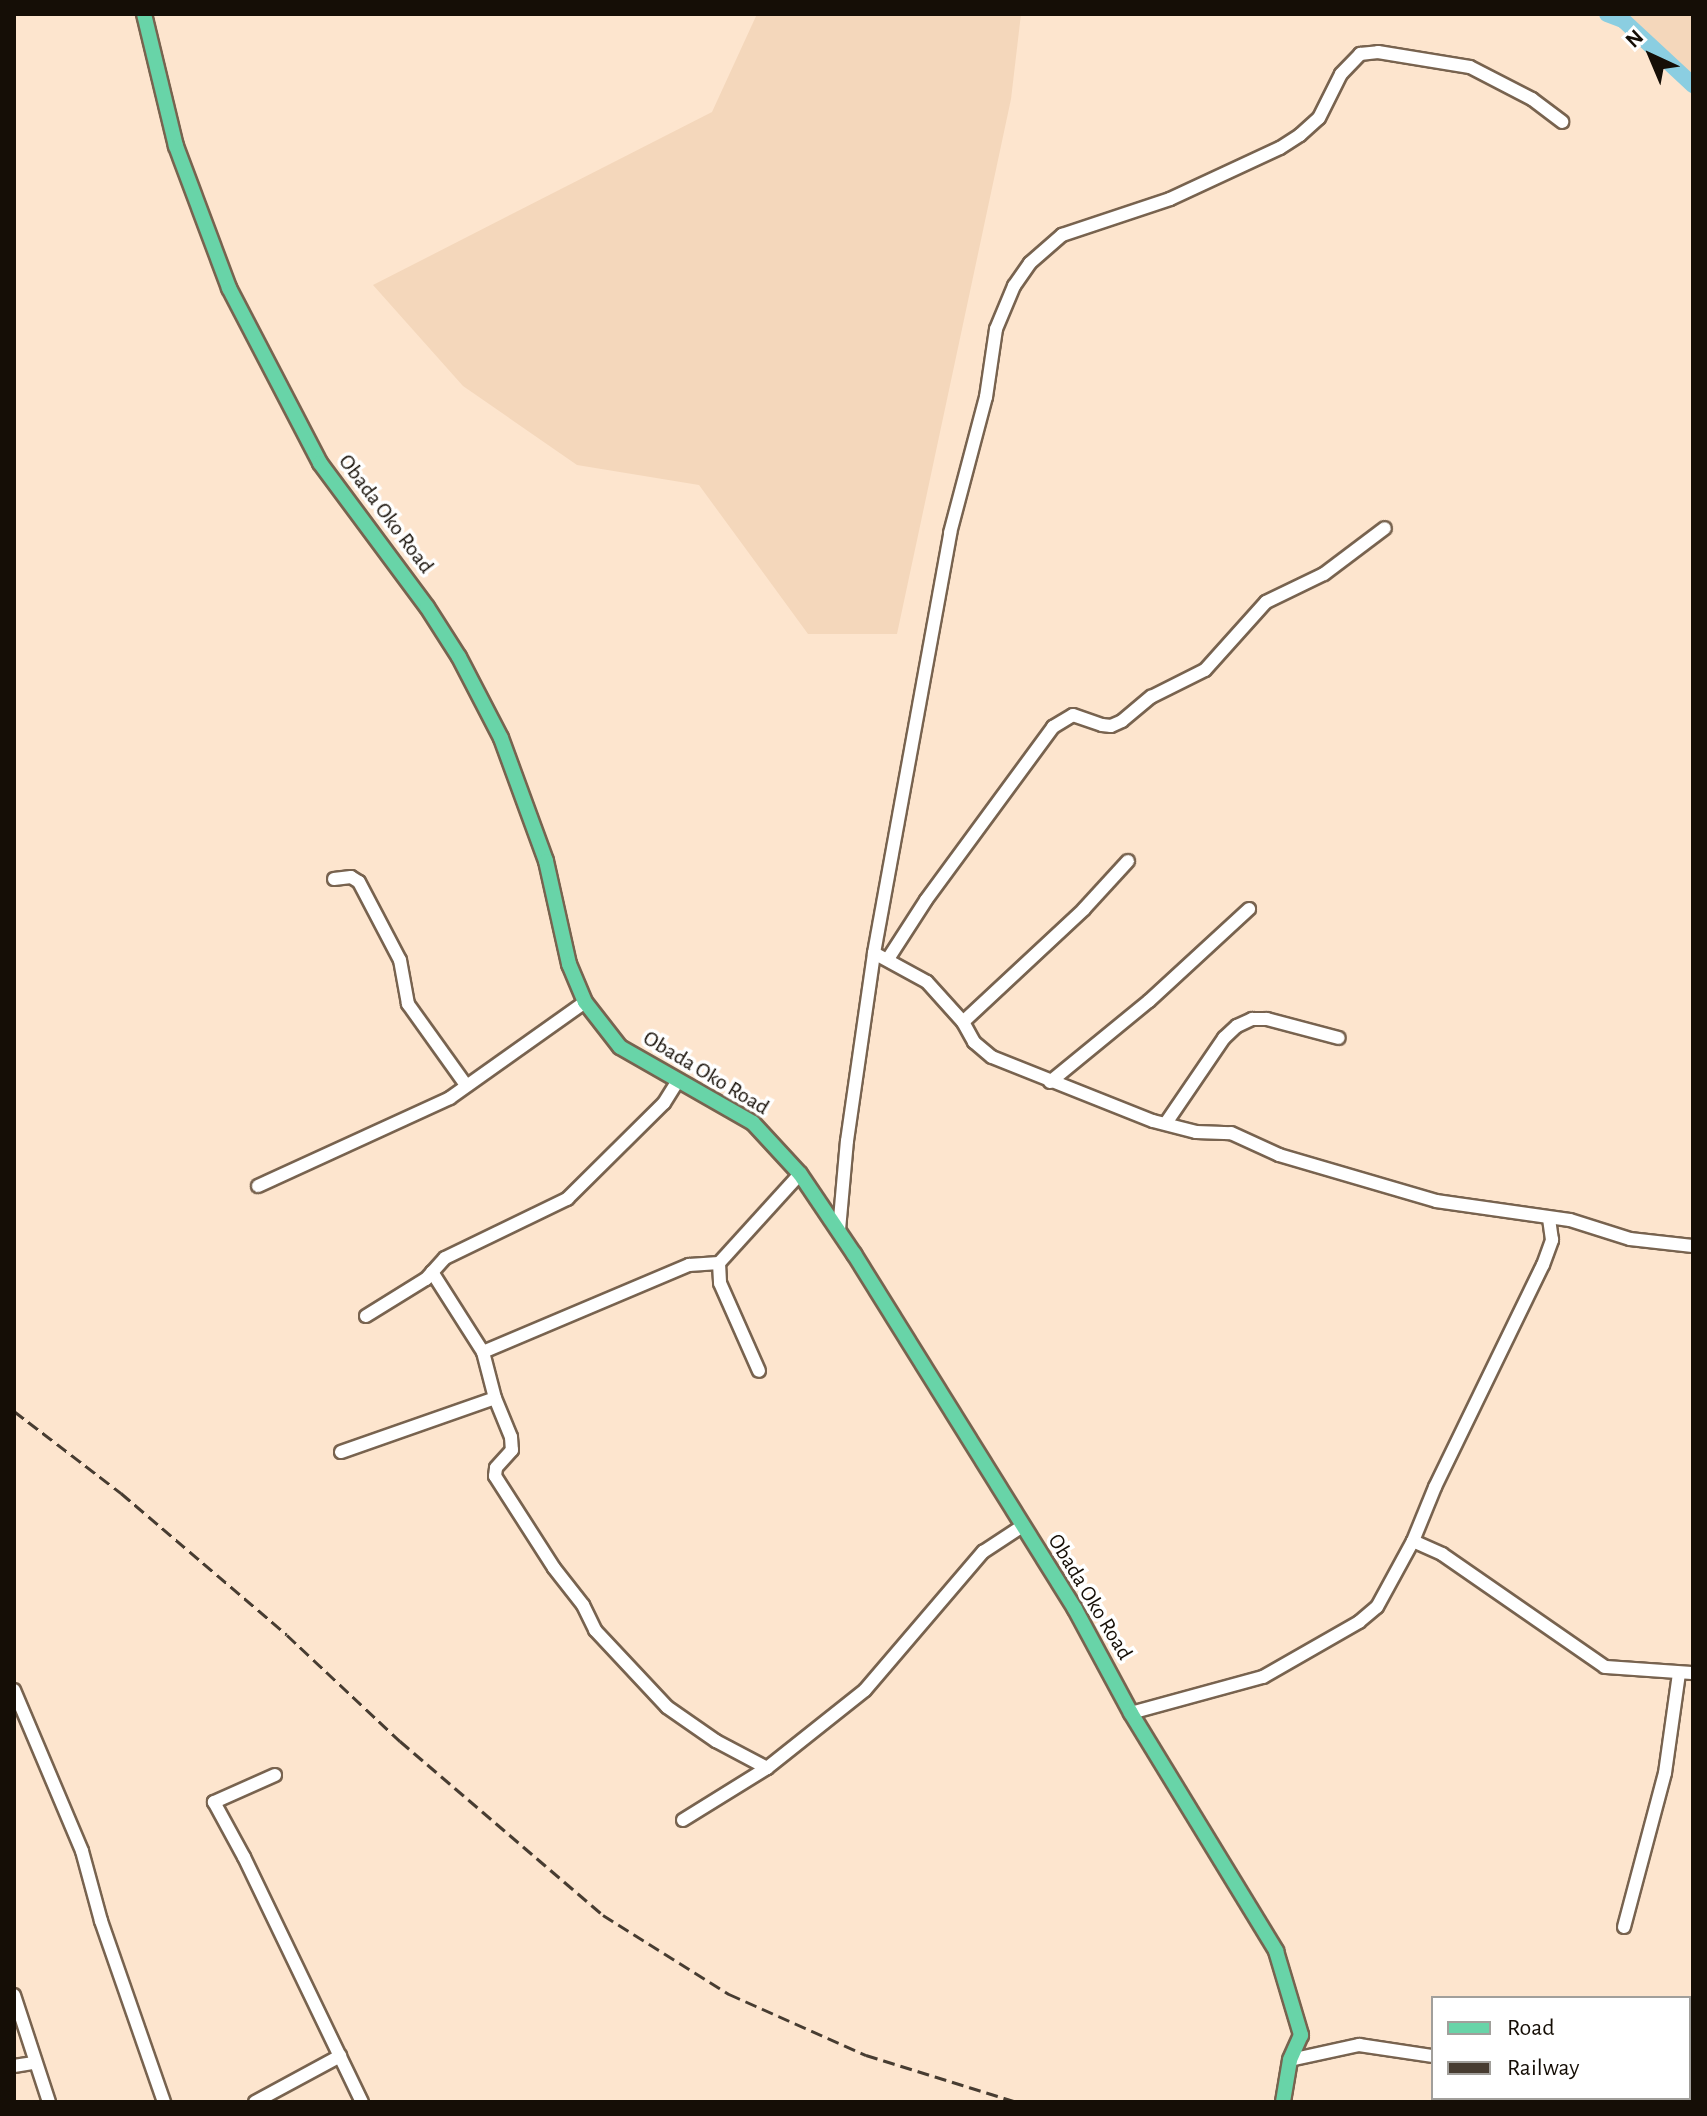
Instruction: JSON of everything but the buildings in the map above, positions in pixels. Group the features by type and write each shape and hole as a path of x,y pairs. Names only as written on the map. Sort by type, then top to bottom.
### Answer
{"main road":[{"name":"Obada Oko Road","path":"144,14 176,146 229,288 320,463 427,607 459,657 501,738 546,861 569,964 585,1002 620,1047 753,1123 800,1174 839,1230 1021,1527 1075,1609 1131,1713 1276,1951 1301,2035 1290,2060 1283,2102"}],"street":[{"path":"839,1230 847,1141 874,953 950,533 986,397 996,329 1014,286 1030,263 1062,235 1170,199 1280,148 1319,118 1341,74 1360,54 1378,52 1470,67 1532,99 1562,122"},
{"path":"888,959 926,900 1053,727 1073,715 1102,725 1111,726 1122,721 1151,697 1205,670 1266,602 1324,574 1385,528"},
{"path":"963,1022 1084,909 1128,861"},
{"path":"334,879 351,877 359,882 400,960 408,1004 466,1085"},
{"path":"1050,1082 1149,1001 1249,909"},
{"path":"874,953 927,982 963,1022 974,1042 992,1057 1050,1082 1166,1123 1196,1132 1231,1133 1279,1155 1436,1201 1570,1220 1630,1239 1693,1246"},
{"path":"258,1186 450,1098 585,1002"},
{"path":"1166,1123 1224,1038 1237,1026 1252,1019 1267,1019 1339,1038"},
{"path":"366,1316 432,1272 445,1258 567,1199 664,1103 678,1081"},
{"path":"483,1352 689,1265 719,1263 800,1174"},
{"path":"1549,1218 1552,1240"},
{"path":"1131,1713 1263,1677 1359,1622 1386,1595 1552,1240 1570,1220"},
{"path":"719,1263 720,1283 759,1371"},
{"path":"432,1272 483,1352 495,1398 513,1445 510,1455 496,1468 495,1476 554,1568 583,1605 602,1640 667,1707 716,1741 767,1768"},
{"path":"341,1452 495,1398"},
{"path":"683,1820 767,1768 865,1690 983,1552 1021,1527"},
{"path":"1413,1541 1442,1554 1605,1667 1686,1673 1665,1773 1624,1927"},
{"path":"14,1690 82,1851 101,1921 164,2102"},
{"path":"275,1775 217,1799 214,1804 244,1857 362,2102"},
{"path":"14,1995 49,2102"},
{"path":"1290,2060 1359,2045 1431,2056"},
{"path":"255,2102 340,2056"},
{"path":"14,2066 34,2063"}],"shaded area":[{"path":"757,14 1021,14 1011,99 897,634 808,634 699,485 577,465 463,386 373,285 712,112"},
{"path":"1607,14 1693,14 1693,85 1623,20"}],"waterway":[{"path":"1607,14 1623,20 1693,85"}],"railway":[{"path":"14,1411 121,1493 287,1635 400,1741 603,1915 729,1994 866,2055 1017,2102"}]}
